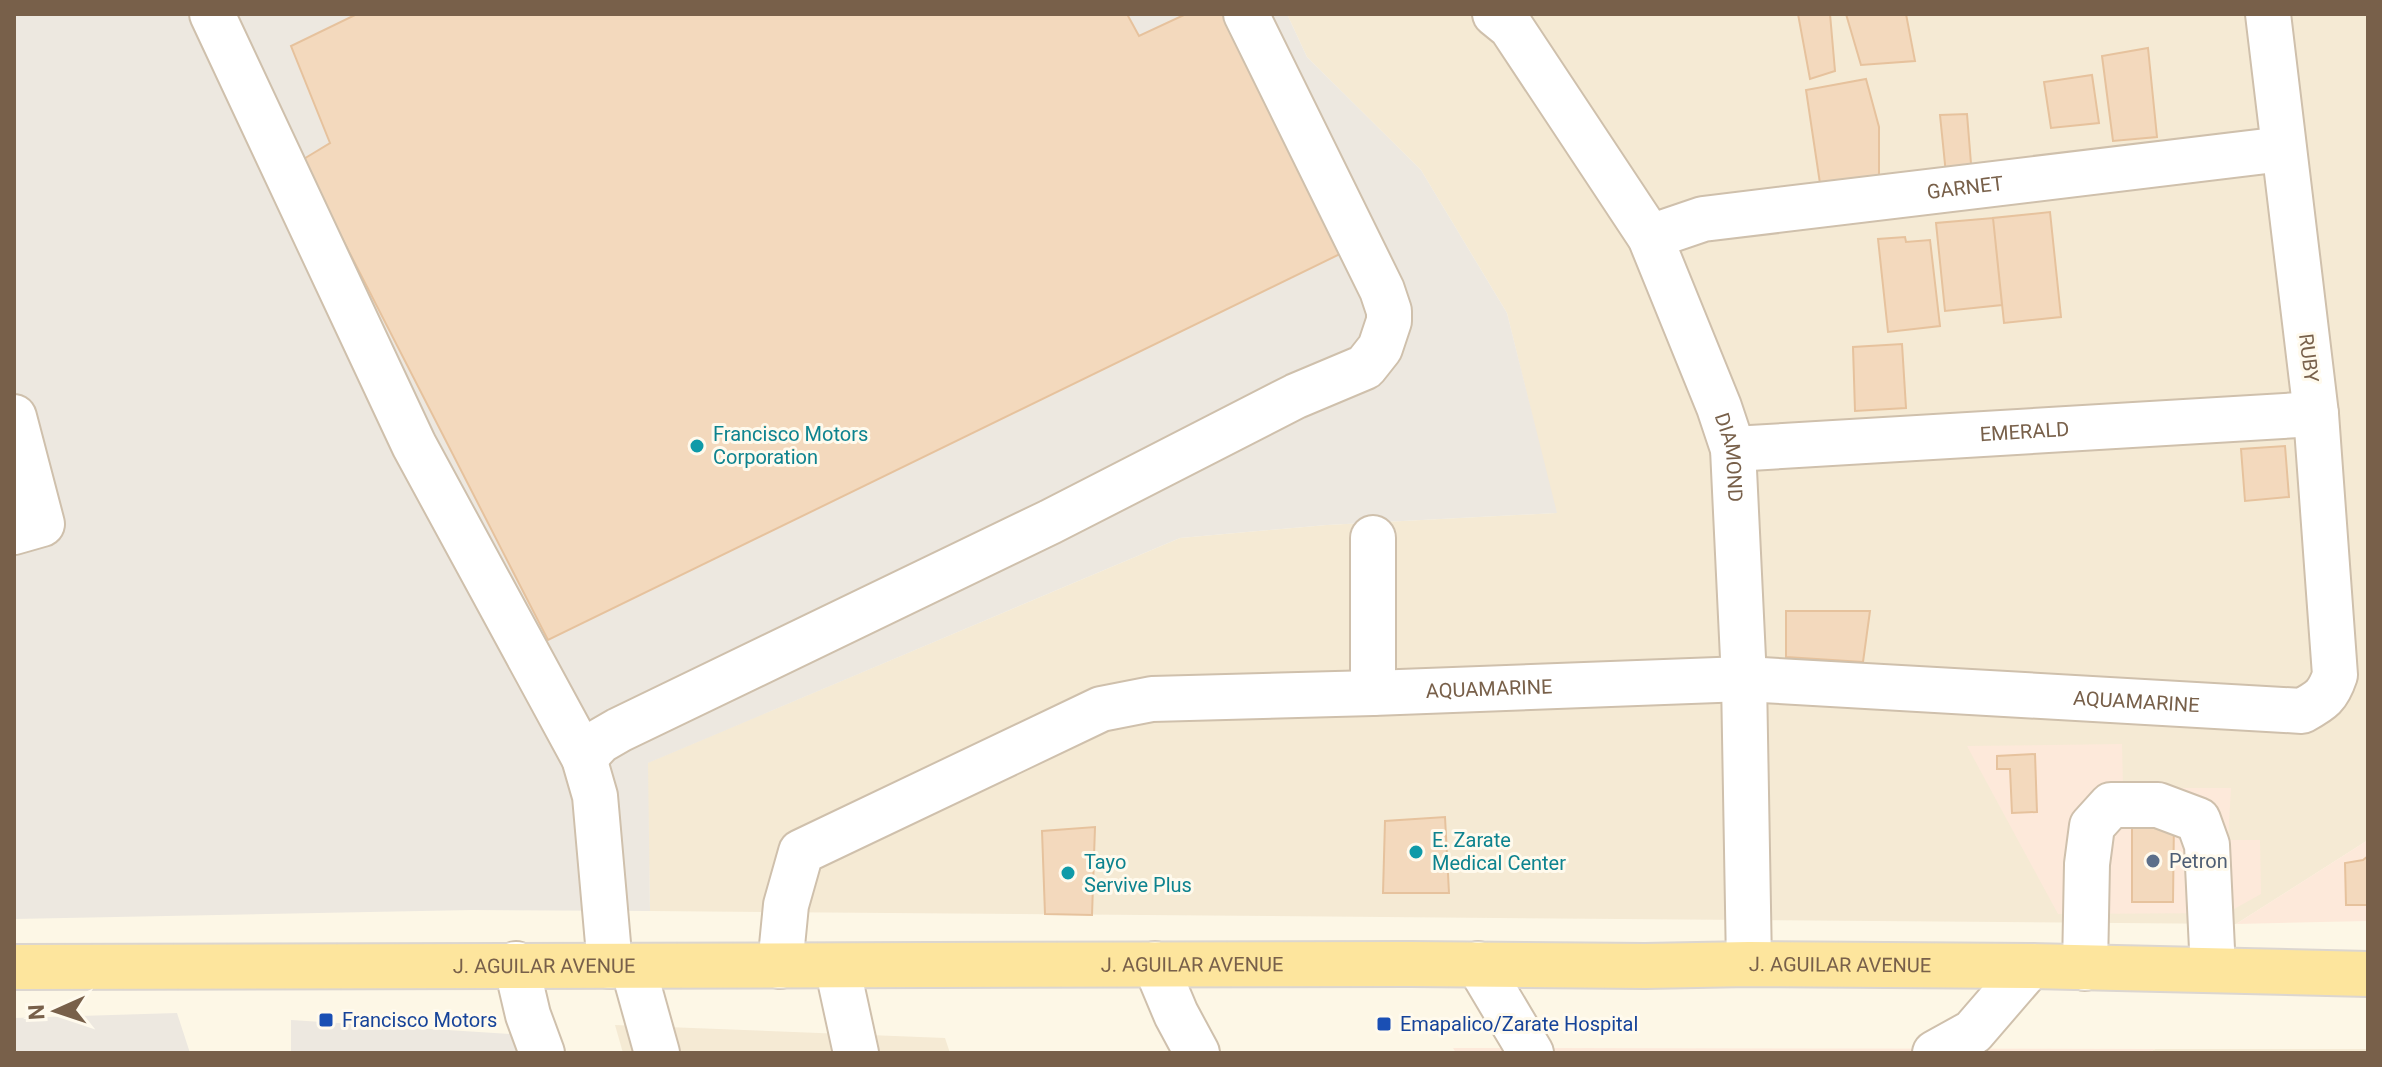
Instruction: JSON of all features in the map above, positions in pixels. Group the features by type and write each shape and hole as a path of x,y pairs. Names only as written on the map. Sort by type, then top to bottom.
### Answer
{"main road":[{"name":"J. AGUILAR AVENUE","path":"14,967 1749,964 2030,966 2368,974"}],"street":[{"path":"212,14 414,445 584,758 595,796 621,967 657,1053"},
{"path":"584,758 600,741 619,730 1050,522 1296,396 1365,367 1374,357 1389,321 1382,290 1246,14"},
{"name":"RUBY","path":"2268,14 2316,414 2335,675 2322,700"},
{"name":"DIAMOND","path":"1515,18 1650,237 1733,449 1744,679 1749,964"},
{"name":"GARNET","path":"1650,237 1703,219 2283,149"},
{"name":"EMERALD","path":"1733,449 2316,414"},
{"path":"14,417 42,524 14,532"},
{"path":"1373,538 1373,693"},
{"name":"AQUAMARINE","path":"780,966 786,905 801,852 1101,709 1152,699 1744,679 2302,711 2322,700"},
{"path":"2085,968 2087,864 2092,826 2111,805 2158,805 2198,820 2207,845 2213,970"},
{"path":"516,964 528,1015 542,1053"},
{"path":"1155,964 1197,1053"},
{"path":"1478,964 1531,1053"},
{"path":"837,966 856,1053"},
{"path":"1935,1053 1973,1032 2030,966"}],"shaded area":[{"path":"14,14 1287,14 1307,57 1421,170 1507,313 1557,513 1327,525 1180,538 648,763 650,911 472,910 14,919"},
{"path":"1287,14 2368,14 2368,840 2236,924 650,911 647,763 1180,538 1327,525 1556,513 1507,313 1421,170 1307,57"},
{"path":"2122,744 2123,788 2231,788 2228,840 2260,840 2261,894 2227,913 2058,914 1967,746"},
{"path":"2368,840 2368,921 2236,924"},
{"path":"177,1013 190,1053 14,1053 14,1018"},
{"path":"291,1020 526,1035 532,1053 291,1053"},
{"path":"615,1025 945,1038 950,1053 623,1053"},
{"path":"1453,1048 2155,1049 2148,1053 1456,1053"},
{"path":"2155,1049 2368,1049 2368,1053 2148,1053"}],"building":[{"name":"Francisco Motors Corporation","path":"357,14 1127,14 1139,36 1186,14 1228,14 1342,253 548,640 302,160 330,143 291,46"},
{"path":"1798,14 1830,14 1835,71 1810,79"},
{"path":"1846,14 1906,14 1915,61 1861,65"},
{"path":"2148,48 2157,137 2113,141 2102,56"},
{"path":"2092,75 2099,123 2051,128 2044,82"},
{"path":"1866,79 1879,127 1879,182 1821,190 1806,90"},
{"path":"1967,114 1972,176 1946,174 1940,115"},
{"path":"2050,212 2061,317 2004,323 1993,218"},
{"path":"1993,218 2002,305 1945,311 1936,223"},
{"path":"1905,237 1906,242 1930,240 1940,326 1888,332 1878,239"},
{"path":"1902,344 1906,408 1855,411 1853,347"},
{"path":"2285,446 2289,497 2245,501 2241,449"},
{"path":"1786,611 1870,611 1863,662 1786,657"},
{"path":"2035,754 2037,812 2012,813 2010,769 1997,769 1997,756"},
{"name":"E. Zarate Medical Center","path":"1445,817 1449,893 1383,893 1385,821"},
{"name":"Petron","path":"2132,819 2174,819 2173,902 2132,902"},
{"name":"Tayo Servive Plus","path":"1095,827 1092,915 1045,914 1042,831"},
{"path":"2368,856 2368,905 2346,905 2345,863"}],"place":[{"name":"Francisco Motors Corporation","path":"697,446"},
{"name":"E. Zarate Medical Center","path":"1416,852"},
{"name":"Petron","path":"2153,861"},
{"name":"Tayo Servive Plus","path":"1068,873"},
{"name":"Francisco Motors","path":"326,1020"},
{"name":"Emapalico/Zarate Hospital","path":"1384,1024"}]}
